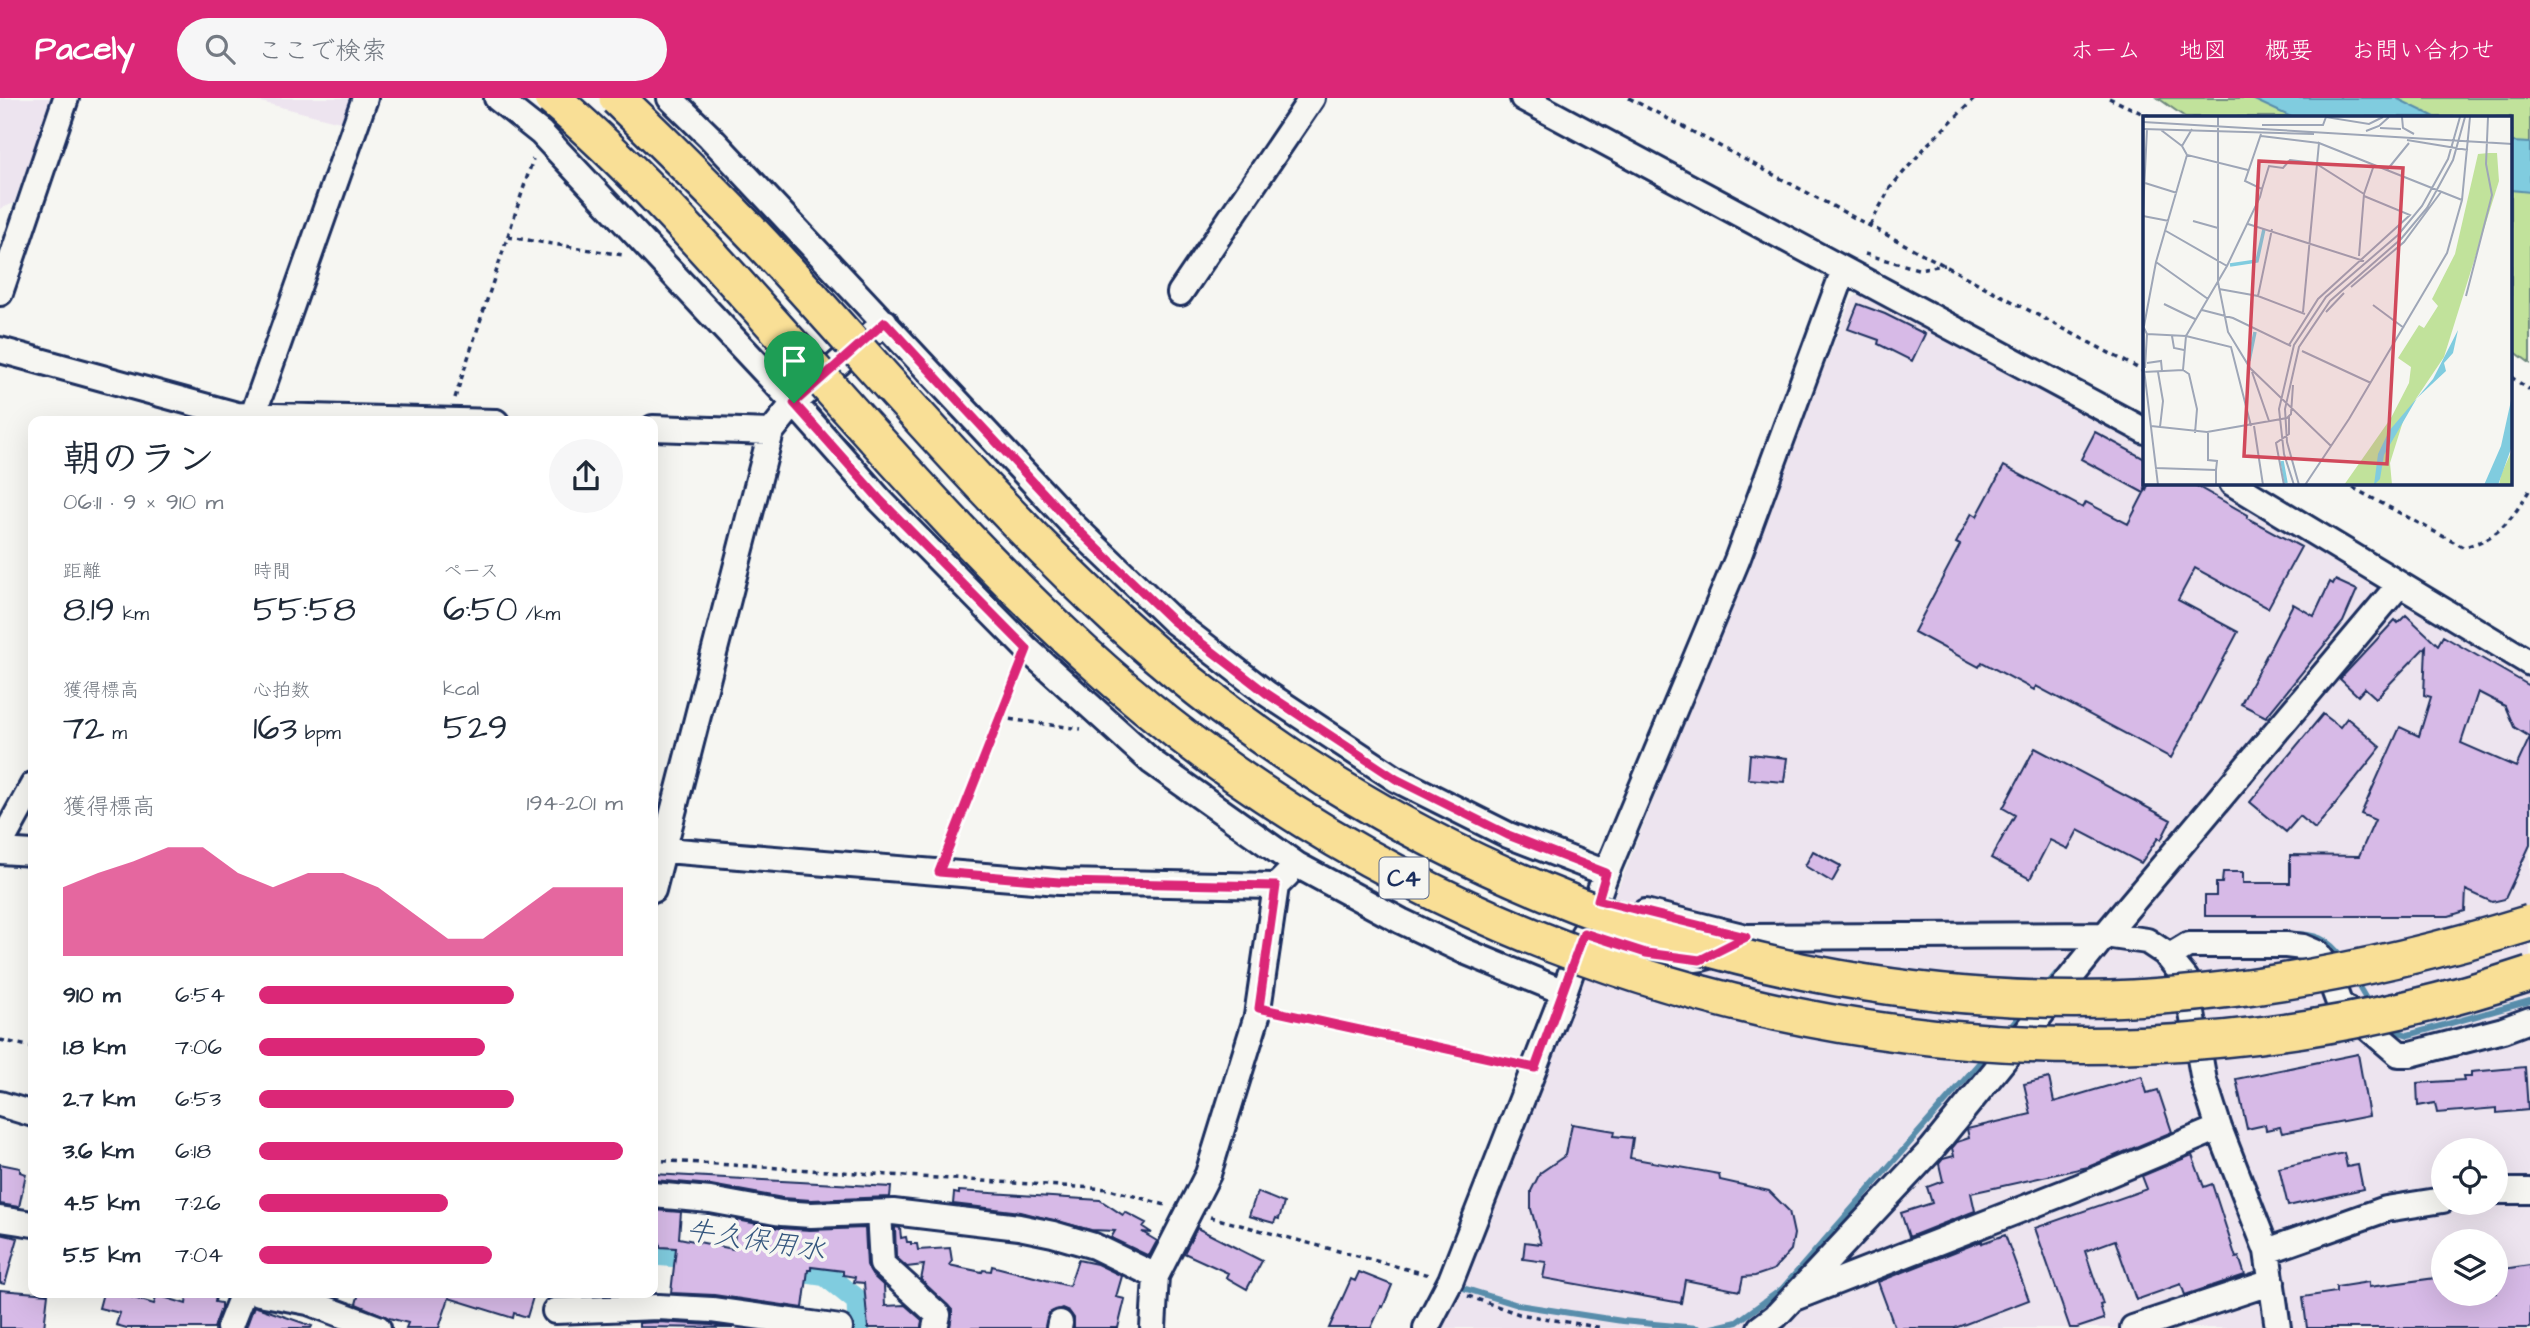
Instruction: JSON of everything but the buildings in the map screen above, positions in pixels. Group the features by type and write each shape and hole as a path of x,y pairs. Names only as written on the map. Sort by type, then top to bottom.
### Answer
{"highway":[{"name":"C4","path":"552,98 667,208 922,491 1083,653 1191,743 1309,825 1435,895 1500,924 1632,973 1727,1000 1829,1023 1910,1036 2006,1044 2109,1047 2209,1041 2310,1027 2398,1010 2491,987 2530,974"},
{"name":"C4","path":"617,98 780,263 958,461 1036,542 1165,662 1267,741 1330,783 1388,818 1517,881 1644,929 1738,957 1879,984 2013,997 2108,999 2207,992 2298,980 2387,962 2530,923"}],"street":[{"path":"0,293 10,225 66,98"},
{"path":"241,416 365,98"},
{"path":"497,98 541,133 653,250 881,501 1027,649 1152,762 1297,865 1401,921 1464,951 1564,992"},
{"path":"670,98 885,322 1073,525 1173,621 1266,693 1396,779 1508,835 1606,873"},
{"path":"1180,293 1312,98"},
{"path":"1523,98 1852,263 2143,430"},
{"path":"1426,1328 1451,1280 1564,992 1606,873 1737,560 1852,263"},
{"path":"885,322 794,403 771,432 658,848 1059,882 1276,886"},
{"path":"0,350 237,416"},
{"path":"658,428 771,432"},
{"path":"2235,485 2530,663"},
{"path":"1760,1328 1931,1150 2105,935 2399,585"},
{"path":"0,845 28,794"},
{"path":"0,851 28,853"},
{"path":"1153,1328 1156,1276 1208,1174 1259,1008 1276,886 1297,865"},
{"path":"1598,900 1746,937 2105,935 2147,941 2168,957 2186,979 2204,1081 2219,1128 2267,1251 2278,1328"},
{"path":"1584,933 1646,953 1700,960 1746,937"},
{"path":"2168,957 2188,945 2303,947 2317,953 2324,961 2339,1003 2399,1054 2424,1051 2530,1020"},
{"path":"0,1104 28,1112"},
{"path":"1788,1301 2076,1188 2219,1128"},
{"path":"2508,1191 2530,1191"},
{"path":"658,1195 710,1200 781,1213 879,1213 1018,1227 1094,1245 1156,1276"},
{"path":"2267,1251 2386,1209 2431,1202"},
{"path":"879,1213 882,1264 902,1291 937,1315 934,1328"},
{"path":"0,1219 28,1223"},
{"path":"2133,1328 2272,1282"},
{"path":"229,1328 241,1298"},
{"path":"286,1298 308,1302 379,1328"},
{"path":"555,1311 658,1307 712,1310 840,1328"}],"path":[{"path":"1629,98 2143,371"},
{"path":"1870,225 1890,188 1975,98"},
{"path":"2109,98 2148,116"},
{"path":"449,416 541,133"},
{"path":"508,237 640,257 653,250"},
{"path":"1852,263 1867,253 1918,269 1946,265"},
{"path":"2512,378 2530,390"},
{"path":"2348,485 2463,547 2477,544 2507,525 2530,488"},
{"path":"939,872 1027,649"},
{"path":"1000,718 1079,730 1101,715"},
{"path":"1259,1008 1535,1068"},
{"path":"0,1040 28,1046"},
{"path":"658,1160 1110,1189 1451,1280 1450,1289 1519,1314 1604,1328"}],"shaded area":[{"path":"0,98 52,98 14,203 0,209"},
{"path":"245,98 356,98 348,124"},
{"path":"1865,289 2143,447 2143,485 2207,485 2378,585 2379,597 2396,606 2407,606 2530,680 2530,1328 1434,1328 1627,866 1851,300"}],"green space":[{"path":"2158,98 2530,98 2530,363 2512,350 2512,116 2184,116"}],"water":[{"path":"2250,98 2396,98 2433,116 2289,116"},
{"path":"2512,142 2530,143 2530,192 2512,190"}],"waterway":[{"path":"2290,934 2320,938 2343,959"},
{"path":"2047,985 2056,974"},
{"path":"2355,980 2369,1004"},
{"path":"2381,1026 2408,1035 2530,1001"},
{"path":"2008,1030 2026,1009"},
{"path":"1712,1328 1737,1322 1782,1289 1987,1054"},
{"name":"牛久保用水","path":"658,1254 707,1258"},
{"name":"牛久保用水","path":"779,1268 826,1275 858,1301 859,1328"},
{"path":"1463,1288 1518,1305 1622,1321 1697,1328"}],"route":[{"path":"885,322 1073,525 1173,621 1266,693 1396,779 1508,835 1606,873 1598,900 1746,937 1700,960 1646,953 1584,933 1535,1068 1259,1008 1276,886 1059,882 939,872 1027,649 881,501 794,403 885,322"}]}
